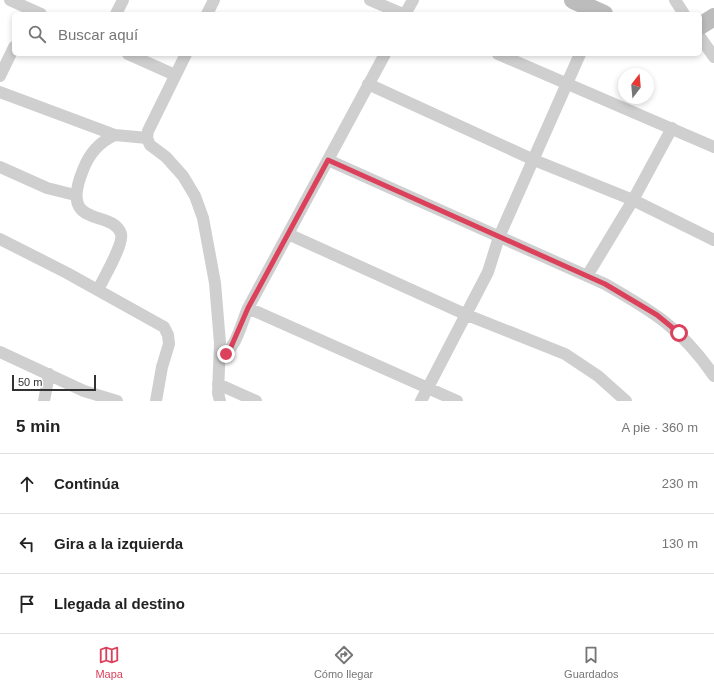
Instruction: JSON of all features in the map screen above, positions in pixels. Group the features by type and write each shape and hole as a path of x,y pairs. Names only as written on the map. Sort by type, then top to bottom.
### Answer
{"street":[{"path":"10,0 35,9"},
{"path":"117,12 123,0"},
{"path":"370,0 399,12"},
{"path":"405,12 413,0"},
{"path":"573,0 598,12"},
{"path":"675,0 683,12"},
{"path":"208,12 212,1"},
{"path":"702,25 714,17"},
{"path":"702,40 714,57"},
{"path":"0,76 12,51"},
{"path":"132,56 175,75"},
{"path":"185,56 148,131 147,138 150,145 175,166 186,181 195,196 203,218 215,283 220,358 218,384 220,401"},
{"path":"220,358 226,354 231,347 248,308 384,56"},
{"path":"503,56 714,147"},
{"path":"421,401 488,272 499,237 579,56"},
{"path":"368,84 534,160 633,200 714,240"},
{"path":"0,92 115,135 147,138"},
{"path":"587,276 633,200 672,128"},
{"path":"98,290 120,243 121,234 115,226 83,210 76,201 75,195 79,178 91,154 100,144 115,135"},
{"path":"328,160 587,276 632,299 669,324 693,347 714,376"},
{"path":"0,167 47,188 75,195"},
{"path":"288,234 467,315 565,354 598,376 626,401"},
{"path":"0,239 160,324 167,331 169,344 162,367 156,401"},
{"path":"248,308 457,401"},
{"path":"0,352 84,391 114,401"},
{"path":"44,401 49,374"},
{"path":"218,384 256,401"}],"route":[{"path":"226,354 231,347 248,308 328,160 605,284 657,315 679,333"}]}
